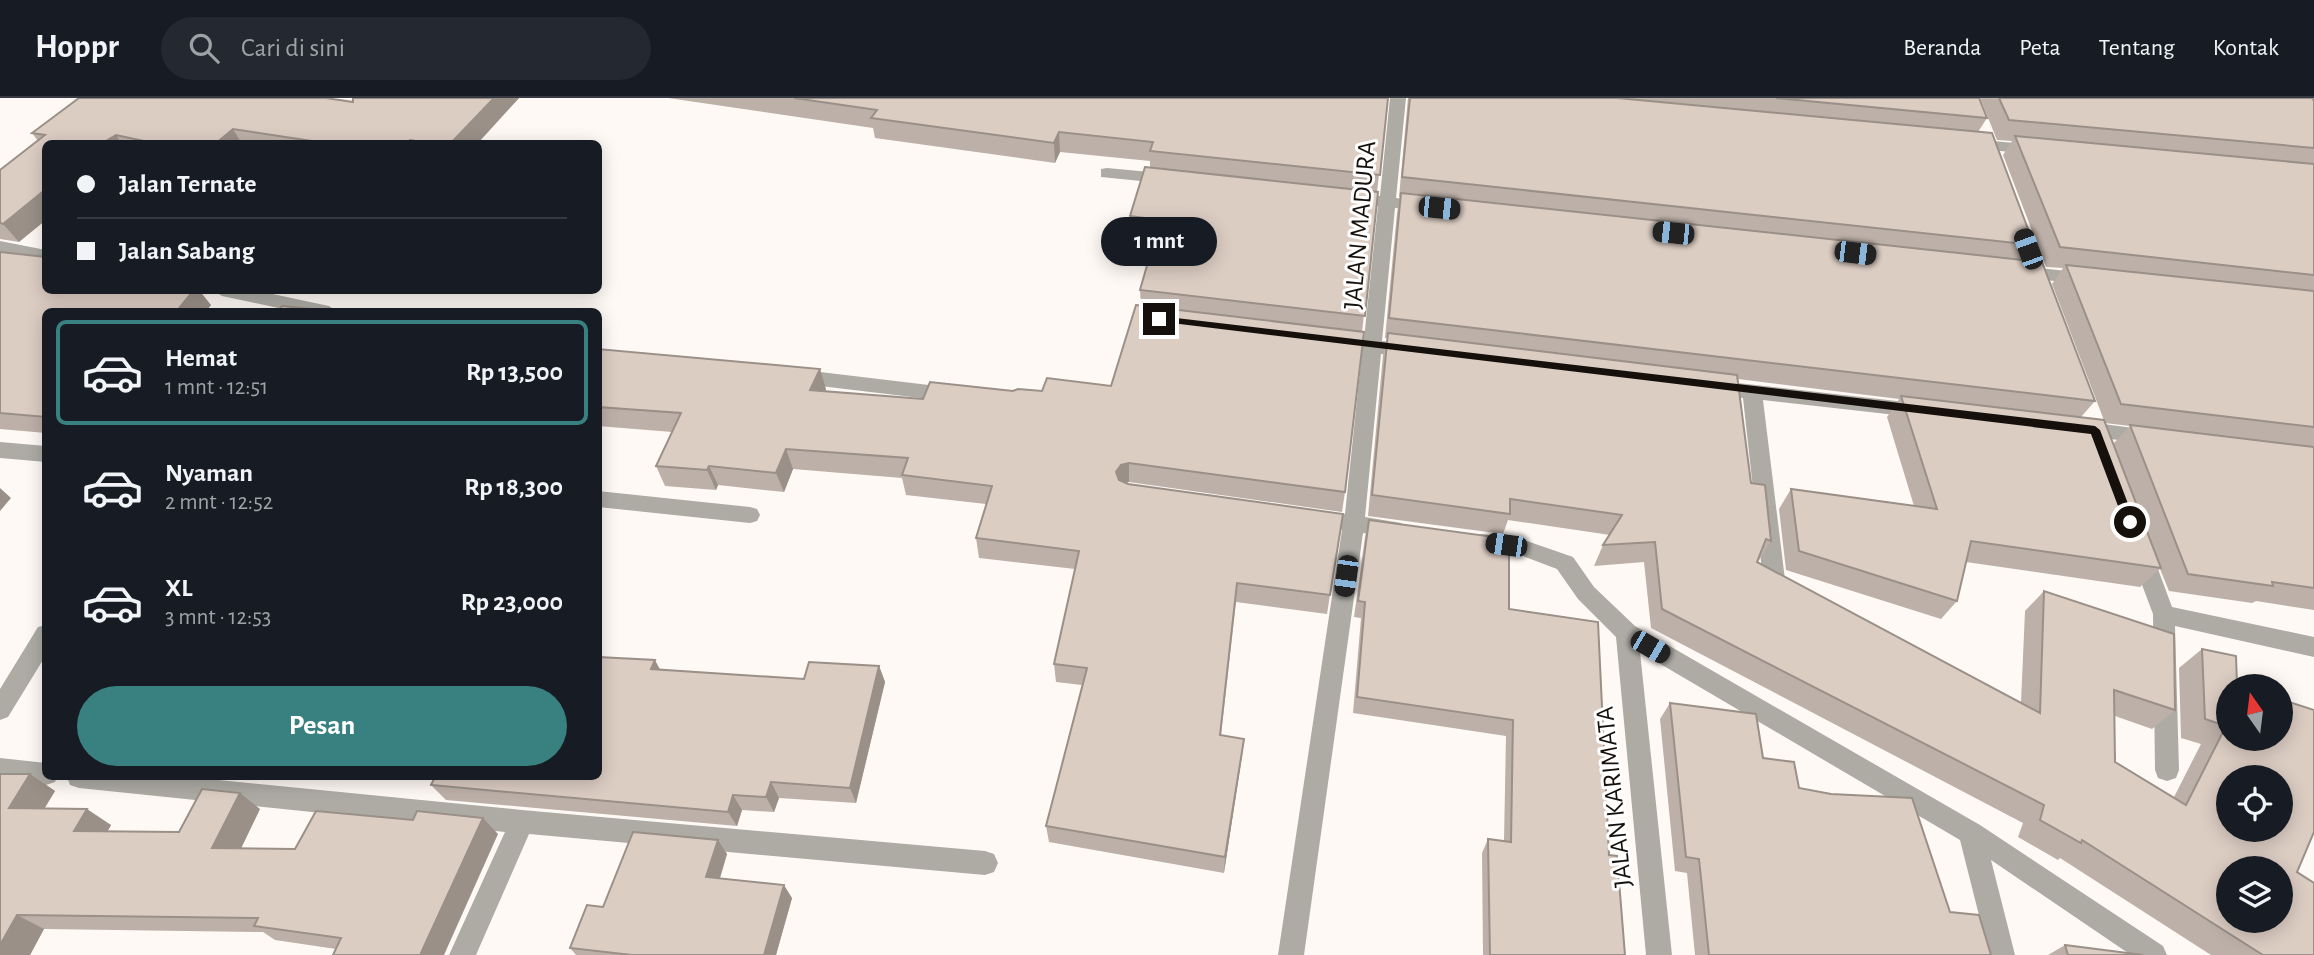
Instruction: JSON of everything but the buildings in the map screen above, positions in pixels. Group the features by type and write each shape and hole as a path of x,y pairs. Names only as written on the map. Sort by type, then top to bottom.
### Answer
{"street":[{"name":"JALAN MADURA","path":"1291,955 1354,523 1398,98"},
{"path":"1980,122 2000,172"},
{"path":"1949,142 2057,152"},
{"path":"1107,173 1183,180"},
{"path":"1332,196 1442,208"},
{"path":"0,247 42,255"},
{"path":"2028,249 2047,300"},
{"path":"1997,270 2106,282"},
{"path":"230,294 250,304 290,308"},
{"path":"1320,340 1428,353"},
{"path":"782,375 975,398"},
{"path":"1698,385 1944,413"},
{"path":"1752,391 1775,588"},
{"path":"2085,404 2104,455"},
{"path":"2054,425 2164,439"},
{"path":"0,450 42,454"},
{"path":"602,499 750,514"},
{"path":"1288,514 1418,533"},
{"path":"2132,528 2164,614 2167,770"},
{"path":"1456,538 1524,548 1565,564 1587,593 1627,633 1971,832 2154,955"},
{"path":"2164,614 2314,647"},
{"name":"JALAN KARIMATA","path":"1627,633 1659,955"},
{"path":"0,710 42,642"},
{"path":"0,769 42,774"},
{"path":"109,780 522,822 985,863"},
{"path":"462,955 522,822"},
{"path":"1971,832 2002,955"}],"route":[{"path":"1159,319 1401,350 2095,430 2130,522"}]}
